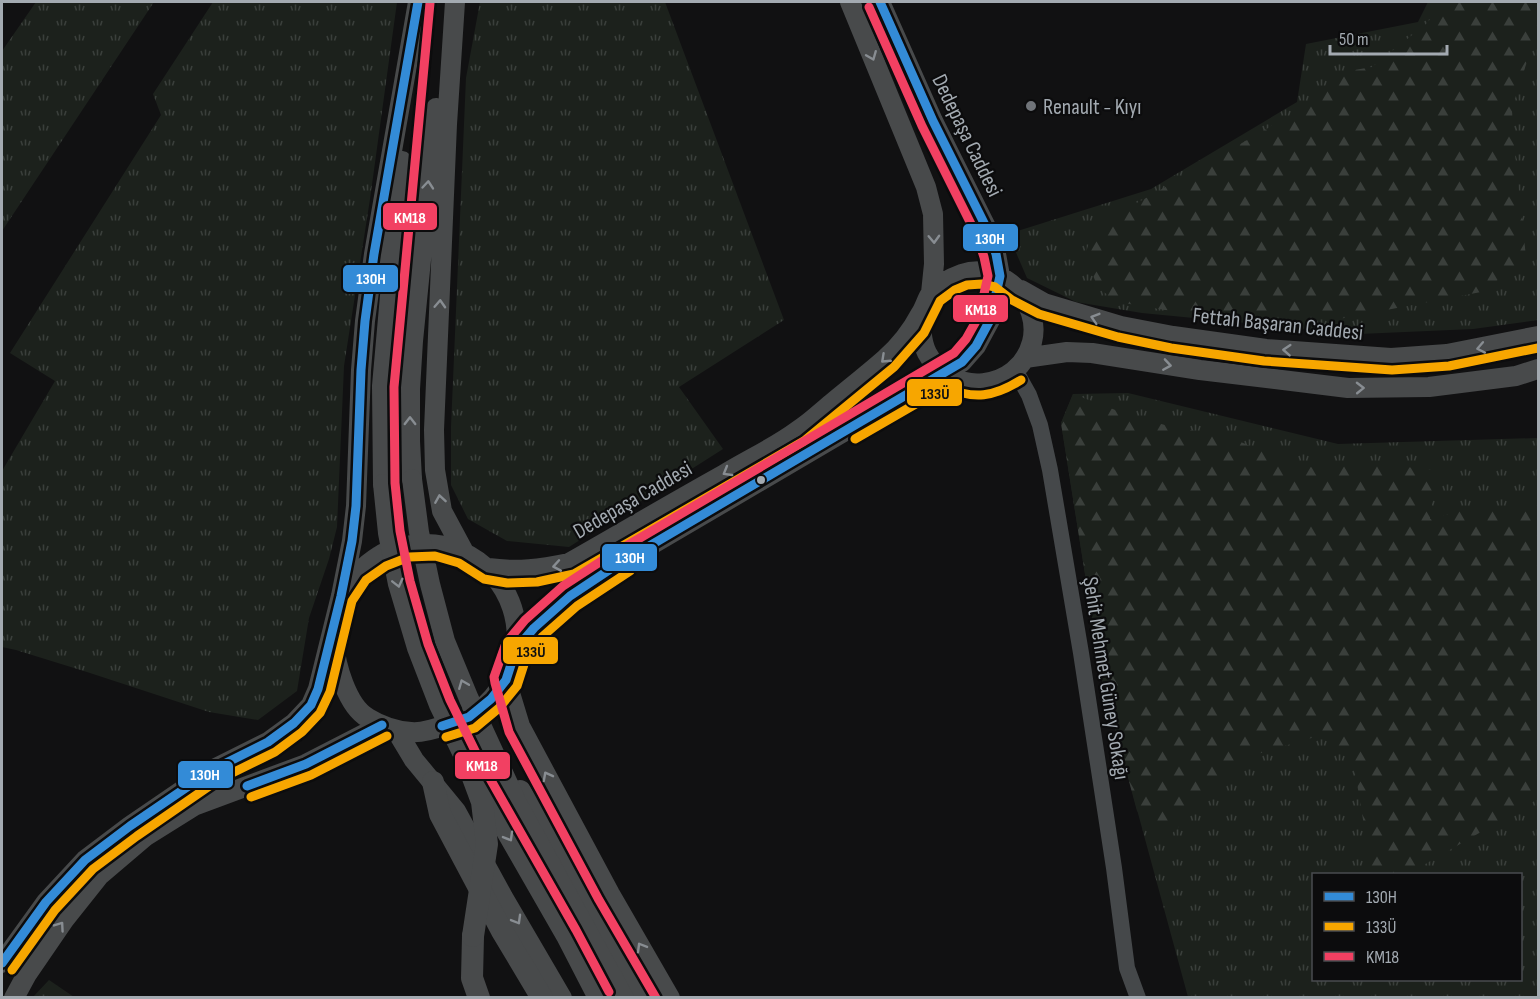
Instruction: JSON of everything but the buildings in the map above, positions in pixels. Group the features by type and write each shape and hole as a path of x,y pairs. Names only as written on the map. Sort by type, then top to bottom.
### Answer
{"highway":[{"path":"490,743 598,913 646,998"},
{"path":"469,767 482,802 487,844 473,936 472,978 479,998"},
{"path":"433,782 440,814 502,931 542,998"}],"main road":[{"path":"450,2 439,79 413,341 410,441 419,532 445,641 469,699 517,803 624,998"},
{"path":"455,2 447,114 434,430 435,470 442,511 464,552"},
{"path":"850,2 926,187 933,214 934,264 931,293"},
{"name":"Dedepaşa Caddesi","path":"516,649 534,628 570,596 612,568 944,374 962,362 976,346 990,320 1000,276 996,254 988,231 933,121 880,2"},
{"path":"417,5 381,386 383,484 388,533 398,584 417,648 439,705 469,767 566,936 597,998"},
{"path":"3,962 46,902 85,860 212,770 268,742 294,723 311,705 324,670 352,541 356,506 360,381 365,321 374,254 417,5"},
{"path":"931,293 949,279 965,273 983,272 1000,276"},
{"name":"Fettah Başaran Caddesi","path":"1000,276 1044,303 1121,326 1266,349 1391,358 1447,354 1539,336"},
{"path":"921,313 922,338 926,352 934,364 944,374 958,380 987,384 1002,379 1020,364 1032,342 1034,325 1030,308 1018,289"},
{"name":"Dedepaşa Caddesi","path":"488,568 536,570 569,563 797,431 886,358 904,339 931,293"},
{"path":"1020,364 1067,352 1092,353 1200,370 1348,388 1429,387 1516,376 1539,369"},
{"path":"333,624 337,664 355,705 366,717 389,728 412,733 427,731 469,717 491,699 506,680 516,649 515,618 506,591 488,568 464,552 436,544 407,545 380,555 357,573 341,596"},
{"path":"506,680 520,726 610,894 670,998"},
{"path":"389,728 456,811 562,998"},
{"path":"14,998 27,974 64,920 99,876 146,836 195,806 306,764 389,728"}],"street":[{"name":"Şehit Mehmet Güney Sokağı","path":"1020,364 1040,425 1050,470 1083,664 1127,968 1138,998"}],"green space":[{"path":"36,2 154,2 2,231 2,51"},
{"path":"213,2 397,2 344,366 337,527 309,618 297,691 258,720 209,712 2,647 2,471 55,381 10,353 161,115 153,94"},
{"path":"480,2 665,2 784,320 679,387 723,449 569,547 507,541 468,519 451,485 451,427 466,78"},
{"path":"1428,2 1538,2 1538,320 1473,329 1359,334 1142,313 1076,302 1027,278 1008,234 1151,189 1297,102 1306,44 1418,22"},
{"path":"1445,2 1538,2 1538,40 1533,43 1512,108 1526,257 1505,275 1481,292 1339,319 1165,310 1118,302 1098,288 1085,255 1095,225 1308,105 1337,73 1372,67 1426,24"},
{"path":"1128,393 1338,444 1538,438 1538,997 1188,997 1102,681 1061,423 1073,394"},
{"path":"1073,394 1126,414 1172,427 1227,436 1294,465 1326,469 1366,463 1436,470 1430,519 1475,507 1516,509 1538,486 1538,799 1410,873 1372,873 1353,759 1325,734 1254,755 1164,841 1137,811 1102,681 1061,423"},
{"path":"49,980 74,997 33,997"}],"transit line":[{"name":"130H","path":"2,963 46,902 85,860 212,770 268,742 294,723 311,705 318,689 352,541 356,506 365,321 374,254 418,2"},
{"name":"130H","path":"442,726 469,717 491,699 506,680 516,649 534,628 570,596 612,568 962,362 976,346 990,320 1000,276 996,254 988,231 933,121 880,2"},
{"name":"KM18","path":"430,3 394,387 395,483 400,531 410,581 428,644 450,700 480,761 609,992"},
{"name":"KM18","path":"656,998 599,900 509,732 494,677 506,643 525,620 563,586 606,558 954,353 966,339 979,316 988,276 977,236 922,126 869,7"},
{"name":"133Ü","path":"12,970 55,910 93,869 218,780 275,752 302,732 320,713 330,692 352,601 366,580 386,566 409,557 435,556 459,563 484,579 507,583 537,582 574,574 804,441 894,367 924,333 940,301 955,290 967,285 982,284 995,287 1012,300 1039,314 1118,337 1171,348 1264,361 1392,370 1449,366 1538,348"},
{"name":"133Ü","path":"855,439 945,387 965,394 984,395 1002,390 1021,380"},
{"name":"133Ü","path":"446,737 475,728 499,708 517,686 527,655 543,636 577,606 630,571"},
{"name":"130H","path":"247,786 306,764 382,725"},
{"name":"133Ü","path":"251,797 311,775 387,736"}],"place":[{"name":"Renault - Kıyı","path":"1031,106"}]}
